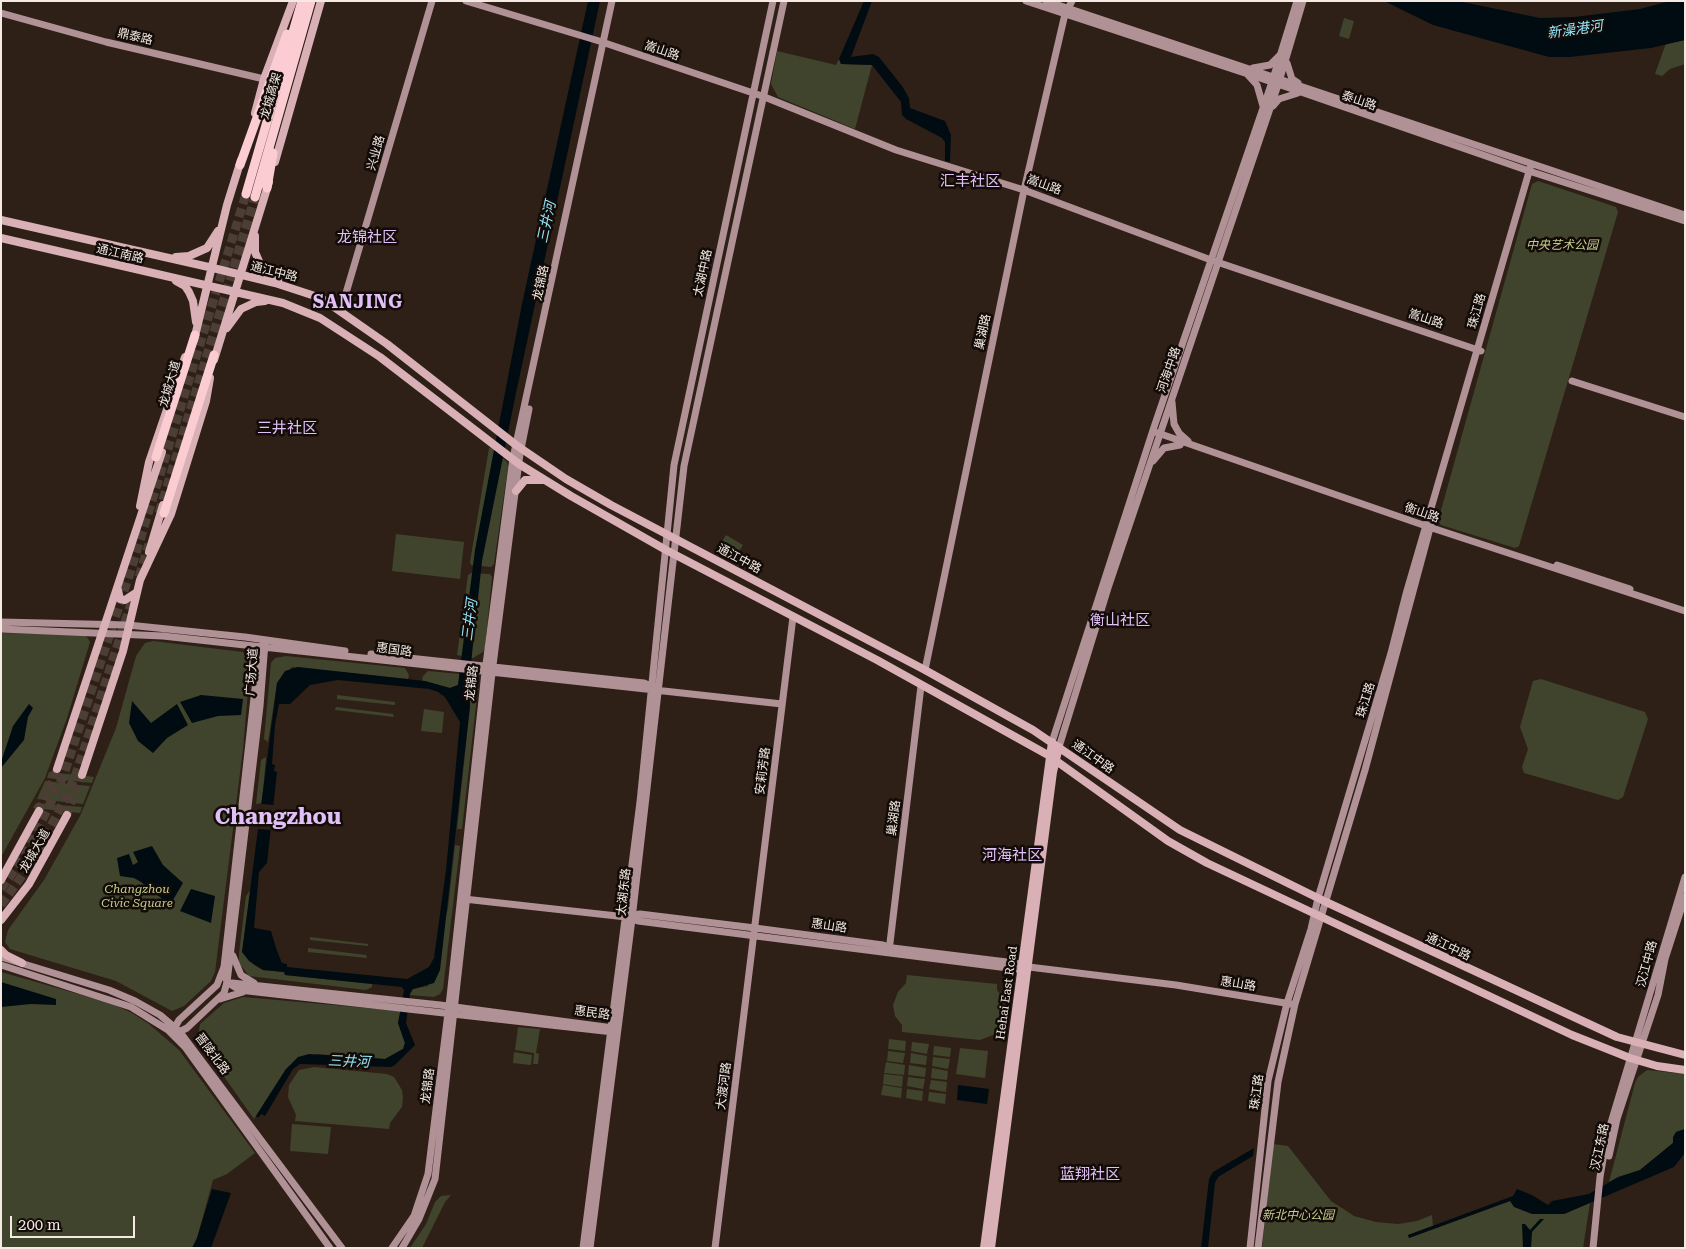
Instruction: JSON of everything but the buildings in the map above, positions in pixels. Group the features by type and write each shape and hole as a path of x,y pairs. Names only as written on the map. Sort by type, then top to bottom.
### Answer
{"highway":[{"path":"240,165 300,1"},
{"name":"龙城高架","path":"300,1 250,196 312,1"},
{"path":"267,188 272,156 312,1"},
{"path":"156,457 196,332"},
{"path":"164,513 214,355"}],"main road":[{"name":"龙城大道","path":"57,769 133,543 196,332 227,205 264,79 293,1"},
{"path":"82,775 127,629 140,580 171,514 206,401 214,355 222,336 256,227 321,1"},
{"path":"156,256 189,256 208,248 214,240 227,205"},
{"name":"通江南路","path":"1,220 213,268"},
{"path":"256,227 256,252 262,268 267,275 298,290"},
{"name":"通江南路","path":"1,238 209,285 234,293"},
{"name":"通江中路","path":"213,268 298,290 321,298 342,310 497,428 519,447 566,479 666,534 925,670 1052,742 1180,830 1322,900 1617,1037 1638,1044 1685,1054"},
{"path":"155,274 185,286 193,301 196,332"},
{"path":"234,293 275,301"},
{"path":"222,336 241,310 256,302 275,301"},
{"name":"通江中路","path":"275,301 309,312 343,332 380,357 493,444 541,478 669,552 1052,757 1168,841 1207,863 1572,1035 1658,1066 1685,1070"},
{"path":"516,491 525,480 541,478"},
{"path":"118,590 120,599 125,600 137,592"},
{"name":"Hehai East Road","path":"984,1248 1024,967 1052,757 1052,742"},
{"name":"Hehai East Road","path":"1052,757 1059,747"},
{"name":"龙城大道","path":"1,880 39,811"},
{"name":"龙城大道","path":"2,920 29,884 67,815"},
{"path":"1,950 6,955 22,963"},
{"name":"Hehai East Road","path":"991,1248 1024,967"}],"street":[{"name":"兴业路","path":"342,310 432,1"},
{"name":"嵩山路","path":"466,1 603,42 762,96 896,150 1024,190 1214,261 1480,350"},
{"name":"龙锦路","path":"402,1248 419,1219 435,1179 513,459 519,447 612,1"},
{"name":"龙锦路","path":"603,42 616,1"},
{"name":"太湖中路","path":"669,552 666,534 674,465 773,1"},
{"name":"太湖中路","path":"676,539 684,466 762,96 784,1"},
{"name":"泰山路","path":"1026,1 1068,8"},
{"name":"泰山路","path":"1046,1 1685,221"},
{"name":"河海中路","path":"1052,742 1276,81 1297,1"},
{"name":"河海中路","path":"1283,56 1303,1"},
{"name":"巢湖路","path":"925,670 1024,190 1068,8"},
{"name":"鼎泰路","path":"1,13 106,42 264,79"},
{"path":"1283,56 1292,79 1302,90 1279,99 1267,108 1257,85 1248,71 1270,65 1283,56"},
{"name":"泰山路","path":"1532,169 1685,216"},
{"name":"珠江路","path":"1250,1248 1268,1081 1322,900 1365,770 1429,525 1532,169"},
{"name":"河海中路","path":"1059,747 1146,475 1156,431 1172,394 1214,261"},
{"path":"1572,381 1685,417"},
{"path":"1172,394 1174,424 1187,443"},
{"name":"衡山路","path":"1156,431 1685,611"},
{"path":"1146,475 1158,453 1164,448 1187,443"},
{"name":"龙锦路","path":"489,670 516,491 513,459"},
{"name":"衡山路","path":"1429,525 1685,607"},
{"name":"太湖东路","path":"590,1248 630,941 630,917 669,552 676,539"},
{"name":"安莉芳路","path":"755,931 793,618"},
{"path":"1,622 103,628"},
{"name":"惠国路","path":"1,629 127,629 489,670"},
{"name":"广场大道","path":"175,1031 196,1020 224,993 227,982 264,645"},
{"name":"广场大道","path":"175,1031 179,1020 217,985 224,967 259,653 264,645"},
{"path":"489,670 782,704"},
{"name":"巢湖路","path":"889,950 921,686"},
{"name":"太湖东路","path":"583,1248 611,1030 635,892 654,689"},
{"name":"汉江中路","path":"1635,1057 1685,877"},
{"path":"630,941 640,926 651,919 642,910 635,892"},
{"name":"汉江中路","path":"1638,1044 1658,995 1666,959 1685,897"},
{"name":"惠山路","path":"464,899 755,931 889,950 1176,985 1291,1004"},
{"name":"大渡河路","path":"715,1248 755,931"},
{"path":"232,947 236,966 241,975 262,986"},
{"name":"晋陵北路","path":"1,957 135,1001 160,1015 175,1031 342,1248"},
{"name":"晋陵北路","path":"1,965 131,1007 175,1031 184,1047 330,1248"},
{"path":"224,967 227,982"},
{"name":"惠民路","path":"217,985 227,982 400,1004"},
{"name":"惠民路","path":"227,982 238,989 248,991 410,1005 618,1030"},
{"path":"212,1004 229,995 248,991"},
{"name":"珠江路","path":"1258,1248 1278,1082 1291,1004"},
{"name":"龙锦路","path":"392,1248 414,1216 425,1189 452,1010"},
{"path":"189,1011 188,1016 190,1020 196,1020"},
{"name":"汉江东路","path":"1595,1248 1601,1185 1635,1057"}],"green space":[{"path":"1344,18 1354,21 1349,39 1339,36"},
{"path":"1685,40 1685,64 1670,69 1662,76 1655,74 1666,43"},
{"path":"777,51 836,65 839,59 841,64 872,65 855,129 778,97 771,84"},
{"name":"中央艺术公园","path":"1538,181 1616,207 1618,212 1519,546 1515,548 1441,525 1438,521 1532,184"},
{"path":"491,447 507,462 508,467 494,564 491,567 471,565 470,562 489,448"},
{"path":"396,534 464,542 460,579 392,571"},
{"path":"726,535 743,545 737,555 720,545"},
{"path":"471,573 490,574 492,577 485,648 483,652 473,658 457,655 468,575"},
{"path":"1,633 82,635 87,637 90,642 67,718 45,778 1,857"},
{"name":"Changzhou Civic Square","path":"153,641 243,652 249,661 250,668 243,749 215,972 211,981 184,1006 172,1011 116,981 10,949 5,942 8,930 44,880 81,814 116,728 136,656 145,643"},
{"path":"286,656 405,668 409,675 408,679 292,667 277,683 268,742 264,739 271,663 275,658"},
{"path":"428,671 460,674 458,685 450,688 422,681 423,676"},
{"path":"470,676 474,678 478,688 462,829 457,829 470,706"},
{"path":"1541,679 1645,712 1648,719 1623,797 1618,800 1524,773 1522,767 1528,749 1520,727 1533,681"},
{"path":"337,695 395,702 395,705 337,699"},
{"path":"336,707 393,714 394,717 335,710"},
{"path":"424,709 444,712 442,733 421,731"},
{"path":"266,757 262,803 256,804 261,760"},
{"path":"49,772 94,777 92,783 47,778"},
{"path":"45,781 90,786 83,804 37,799"},
{"path":"36,803 82,807 80,813 33,808"},
{"path":"455,845 460,846 443,989 440,994 434,997 410,995 413,989 428,986 448,908"},
{"path":"251,889 242,952 254,965 263,970 284,972 285,975 372,984 372,987 366,990 249,976 239,963 239,953 246,896"},
{"path":"310,937 368,944 368,946 310,940"},
{"path":"308,948 366,955 367,958 308,952"},
{"path":"1,972 110,1003 132,1013 149,1024 179,1050 255,1153 227,1174 213,1180 197,1238 192,1248 1,1248"},
{"path":"907,975 997,984 997,990 1004,1000 1007,1011 1004,1025 993,1035 980,1040 902,1032 902,1025 895,1016 893,1005 898,992 906,983"},
{"path":"243,997 401,1011 398,1023 405,1043 403,1049 385,1059 317,1054 286,1069 254,1119 201,1044 198,1036 200,1024 224,1003"},
{"path":"518,1027 540,1029 536,1053 539,1054 538,1064 533,1064 534,1053 515,1050"},
{"path":"889,1039 906,1041 905,1051 888,1049"},
{"path":"912,1042 929,1044 927,1054 911,1051"},
{"path":"934,1046 951,1048 950,1057 933,1055"},
{"path":"960,1048 988,1051 985,1078 956,1074"},
{"path":"888,1051 905,1053 903,1063 887,1061"},
{"path":"514,1052 532,1055 531,1065 513,1063"},
{"path":"911,1053 927,1056 926,1065 910,1063"},
{"path":"933,1057 950,1059 948,1069 932,1066"},
{"path":"886,1062 905,1065 904,1075 884,1073"},
{"path":"909,1065 926,1068 925,1077 908,1075"},
{"path":"314,1067 387,1074 394,1077 402,1090 403,1098 402,1107 390,1123 389,1129 295,1121 296,1115 288,1097 289,1085 299,1070"},
{"path":"932,1068 948,1071 947,1080 931,1078"},
{"path":"1647,1070 1685,1074 1685,1129 1676,1132 1673,1143 1640,1170 1609,1182 1635,1083 1638,1077"},
{"path":"884,1074 903,1076 902,1087 883,1084"},
{"path":"908,1077 925,1079 923,1089 907,1086"},
{"path":"931,1080 947,1082 946,1092 929,1089"},
{"path":"883,1085 902,1088 901,1098 881,1095"},
{"path":"907,1089 923,1091 922,1101 906,1098"},
{"path":"929,1092 946,1094 945,1104 928,1101"},
{"path":"292,1124 331,1127 328,1154 290,1151"},
{"name":"新北中心公园","path":"1273,1144 1288,1146 1331,1201 1354,1216 1376,1222 1398,1224 1417,1221 1432,1215 1433,1226 1408,1235 1409,1238 1510,1201 1564,1214 1590,1203 1583,1248 1262,1248"},
{"path":"451,1195 445,1202 422,1248 410,1248 426,1224 435,1202 441,1196"}],"water":[{"name":"三井河","path":"588,1 600,1 482,561 469,682 470,706 440,970 434,983 413,989 410,993 406,1023 415,1045 395,1065 391,1067 300,1064 293,1069 265,1116 261,1114 258,1118 256,1116 286,1069 298,1057 309,1054 385,1059 403,1049 405,1043 398,1023 404,990 402,987 285,975 284,972 263,970 249,961 242,952 277,683 285,671 298,667 425,681 450,688 458,685 475,550 522,304","holes":["338,680 429,689 445,697 460,722 446,870 434,958 429,967 407,979 287,967 287,964 282,963 271,931 254,928 259,872 267,863 277,772 274,771 275,765 272,764 275,725 279,704 290,704 310,685"]},
{"path":"864,1 872,1 851,57 873,54 879,57 902,86 909,98 910,108 945,121 951,135 950,162 945,161 945,142 942,138 902,115 901,102 872,65 841,64 839,59"},
{"name":"新澡港河","path":"1384,1 1458,1 1540,18 1574,17 1640,9 1670,1 1685,1 1685,40 1651,48 1570,57 1549,57 1433,25"},
{"path":"201,695 243,699 241,715 218,716 192,723 180,702"},
{"path":"132,701 151,723 177,704 188,725 167,738 153,753 138,741 129,723"},
{"path":"29,704 33,708 28,717 24,740 1,768 1,762 13,726"},
{"path":"152,846 163,865 183,883 170,905 141,882 134,878 120,876 117,858 129,854 133,865 138,862 133,852"},
{"path":"191,889 215,896 211,923 180,911"},
{"path":"1,982 56,999 56,1005 31,1004 1,1007"},
{"path":"958,1085 989,1089 987,1104 957,1100"},
{"path":"1685,1129 1685,1153 1674,1167 1564,1214 1532,1214 1514,1207 1510,1201 1409,1238 1408,1235 1513,1196 1517,1189 1532,1195 1548,1205 1552,1201 1589,1194 1618,1177 1640,1170 1673,1143 1673,1137 1676,1132"},
{"path":"1254,1148 1253,1156 1218,1177 1215,1183 1208,1248 1201,1248 1209,1179 1213,1172"},
{"path":"212,1189 231,1193 211,1248 192,1248 197,1238"},
{"path":"1540,1219 1544,1219 1532,1232 1531,1248 1523,1248 1522,1224 1525,1224 1530,1230"}],"pier":[{"path":"261,804 274,805 271,830 258,829"}],"tunnel":[{"path":"1,889 26,854 63,777 129,576 246,194"},
{"path":"159,513 255,197"},
{"path":"139,577 149,544"},
{"path":"1,905 34,859 76,774 134,594"},
{"path":"39,811 57,769"},
{"path":"67,815 82,775"}],"district":[{"name":"汇丰社区","path":"970,182"},
{"name":"龙锦社区","path":"367,238"},
{"name":"SANJING","path":"358,303"},
{"name":"三井社区","path":"287,429"},
{"name":"衡山社区","path":"1120,621"},
{"name":"Changzhou","path":"278,818"},
{"name":"河海社区","path":"1012,856"},
{"name":"蓝翔社区","path":"1090,1175"}]}
